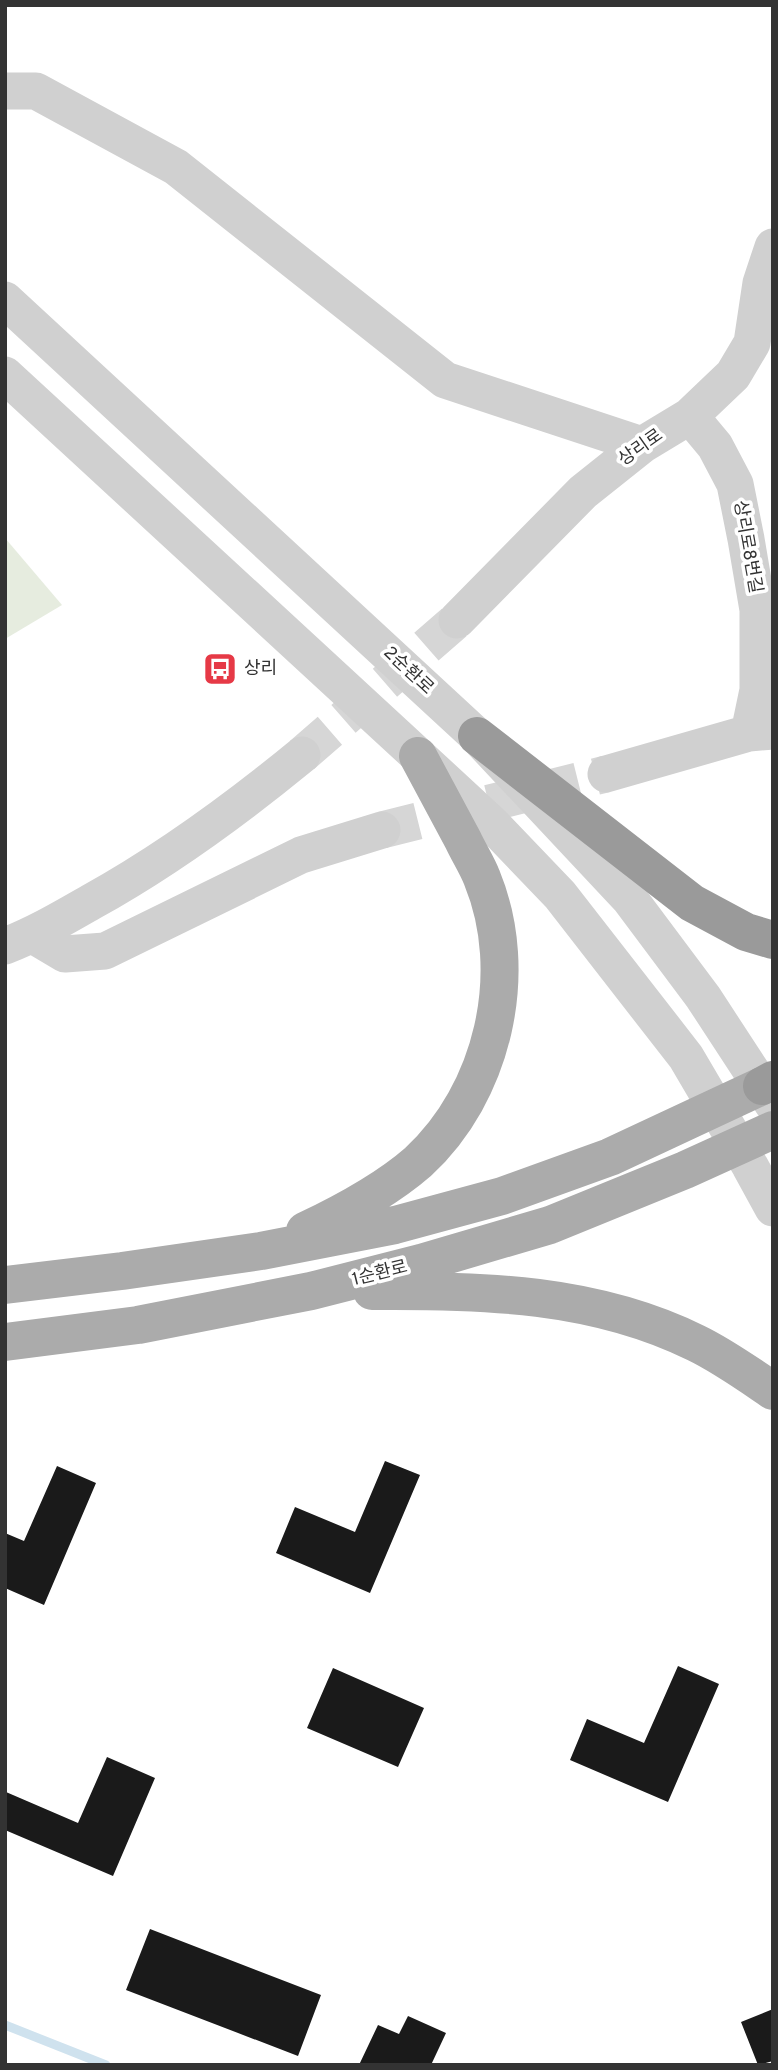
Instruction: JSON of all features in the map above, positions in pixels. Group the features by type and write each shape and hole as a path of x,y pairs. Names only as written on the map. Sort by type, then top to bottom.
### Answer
{"highway":[{"path":"477,736 692,903 746,932 773,940"}],"main road":[{"path":"261,1251 309,1230 391,1183 418,1162 443,1135 460,1108 490,1045 499,981 497,929 483,878 418,756"},
{"path":"5,1285 261,1251 395,1225 502,1196 610,1157 716,1108 769,1090"},
{"name":"1순환로","path":"5,1342 138,1325 311,1291 421,1263 550,1225 773,1130"},
{"path":"311,1291 481,1292 537,1296 577,1303 686,1338 736,1366 773,1391"}],"street":[{"path":"5,91 36,91 176,167 445,380 642,445"},
{"name":"상리로","path":"457,620 583,492 642,445 690,416 733,375 752,343 761,283 773,247"},
{"name":"2순환로","path":"5,300 477,736 629,898 769,1090"},
{"path":"5,375 491,822 561,895 686,1057 773,1208"},
{"name":"상리로8번길","path":"690,416 715,446 735,484 762,562 758,610 761,732"},
{"path":"606,775 761,732"},
{"path":"19,941 146,872 246,802 302,755"},
{"path":"19,941 65,954 105,951 301,855 382,830"}],"shaded area":[{"path":"5,538 62,605 5,639"}],"building":[{"path":"385,1461 420,1475 370,1593 276,1553 295,1507 355,1532"},
{"path":"57,1466 96,1483 44,1605 5,1588 5,1533 24,1541"},
{"path":"678,1666 719,1684 668,1802 570,1760 587,1719 644,1743"},
{"path":"333,1668 424,1708 398,1767 307,1728"},
{"path":"107,1757 155,1778 113,1876 5,1830 6,1792 78,1823"},
{"path":"150,1929 321,1995 298,2056 126,1990"},
{"path":"773,2009 773,2061 758,2065 741,2022"},
{"path":"408,2016 446,2033 431,2065 359,2065 378,2025 399,2034"}],"waterway":[{"path":"5,2025 106,2065"}],"tunnel":[{"path":"302,755 457,620"},
{"path":"382,830 606,774"}],"place":[{"name":"상리","path":"220,669"}]}
